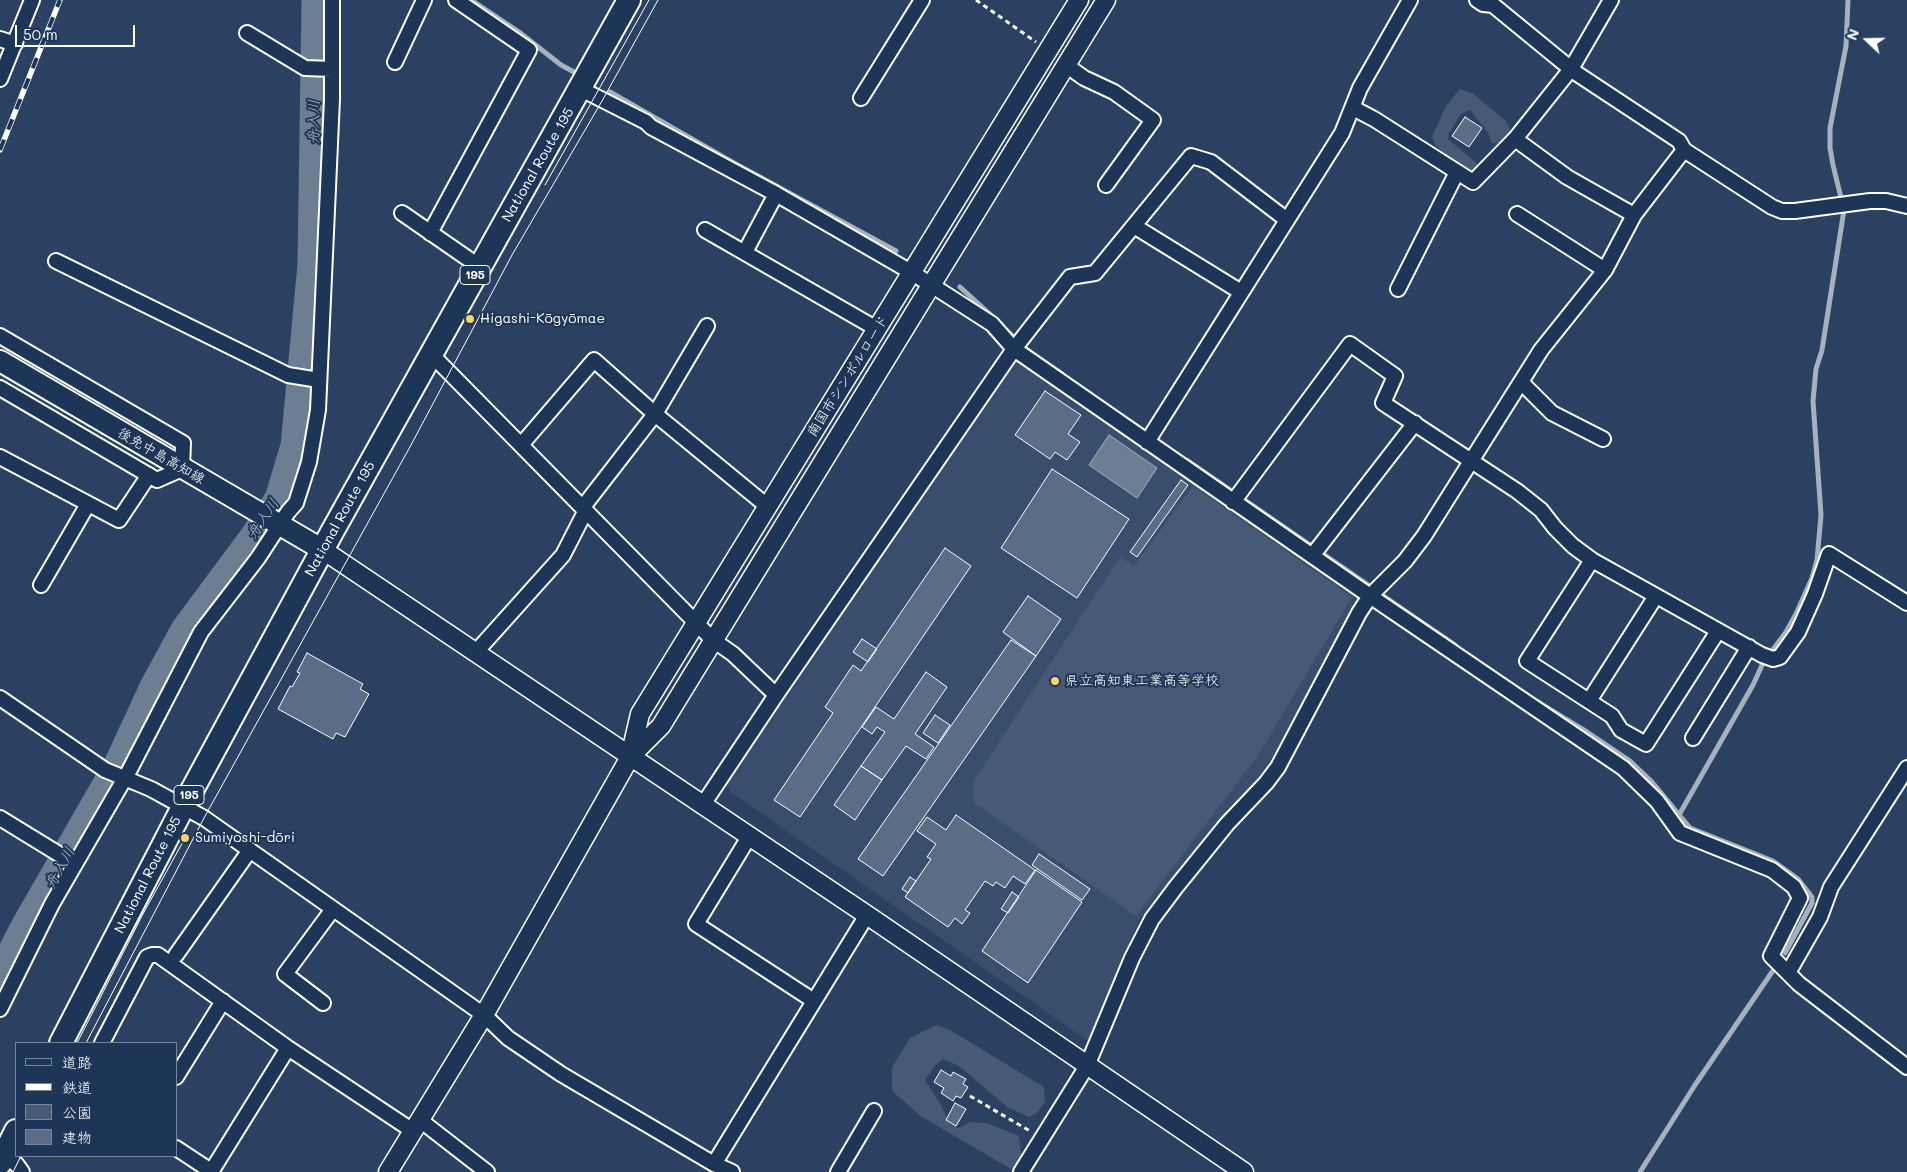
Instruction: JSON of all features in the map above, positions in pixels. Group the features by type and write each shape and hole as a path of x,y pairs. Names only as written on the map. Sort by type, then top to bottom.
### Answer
{"highway":[{"name":"National Route 195","path":"62,1042 183,807 322,550 629,0"},
{"path":"2,1158 15,1133"}],"main road":[{"name":"後免中島高知線","path":"0,361 322,550"}],"street":[{"path":"0,79 32,0"},
{"path":"0,1009 52,904 201,632 258,558 271,520 296,503 309,462 318,410 332,69 331,0"},
{"path":"395,62 424,0"},
{"path":"430,233 529,50 456,0"},
{"path":"861,98 922,0"},
{"name":"南国市シンボルロード","path":"630,757 640,714 1079,0"},
{"name":"南国市シンボルロード","path":"630,757 661,726 1106,0"},
{"path":"1146,442 1342,133 1360,88 1410,0"},
{"path":"1477,0 1483,4 1493,5 1571,69 1679,141 1684,150 1778,210 1795,211 1878,200 1907,206"},
{"path":"1353,108 1374,119 1473,182 1515,139 1571,69 1611,0"},
{"path":"247,33 305,68 332,69"},
{"path":"0,39 15,44"},
{"path":"1066,65 1084,78 1114,92 1153,120 1106,185"},
{"path":"581,89 646,122 651,127 776,194 911,272 992,324 1014,349 1146,442 1623,768 1657,800 1680,833 1772,870 1794,886 1800,898 1771,956 1799,984 1907,1067"},
{"path":"1515,139 1567,177 1634,215"},
{"path":"1021,1172 1088,1066 1132,958 1152,919 1227,824 1278,768 1370,596 1405,561 1424,536 1473,461 1541,350 1605,270 1634,215 1684,150"},
{"path":"702,806 1014,349 1070,277 1095,273 1190,156 1211,162 1287,220"},
{"path":"1398,289 1457,172"},
{"path":"746,252 776,194"},
{"path":"402,213 480,267"},
{"path":"1517,214 1605,270"},
{"path":"1134,226 1241,292"},
{"path":"705,230 877,328"},
{"path":"56,261 288,375 319,380"},
{"path":"475,653 563,555 584,509 656,414 707,326"},
{"path":"0,336 183,443 182,469 157,480 0,388"},
{"path":"1233,502 1350,344 1395,376 1383,403 1517,491 1541,510 1573,546 1592,560 1718,631 1773,659 1780,657 1798,632 1815,594 1829,554 1907,603"},
{"path":"431,354 714,640 733,654 776,695"},
{"path":"521,445 594,360 767,506"},
{"path":"1522,382 1552,413 1603,439"},
{"path":"1312,556 1414,424"},
{"path":"0,457 119,520 149,475"},
{"path":"41,584 88,504"},
{"path":"322,550 867,915 1244,1172"},
{"path":"1592,560 1527,660 1612,716 1621,730 1646,744 1718,631"},
{"path":"1589,701 1656,596"},
{"path":"1693,738 1749,647"},
{"path":"0,698 105,770 164,796 204,818 484,1015 508,1038 561,1074 714,1164 732,1172"},
{"path":"388,1172 484,1015 630,757"},
{"path":"1788,973 1820,917 1830,887 1907,768"},
{"path":"0,818 75,864"},
{"path":"749,837 696,924 814,1001"},
{"path":"176,956 250,850"},
{"path":"323,1002 285,974 333,909"},
{"path":"714,1164 867,915"},
{"path":"103,1042 147,957 158,955 288,1048 487,1172"},
{"path":"178,1074 223,1001"},
{"path":"178,1149 211,1172 288,1048"},
{"path":"838,1172 874,1111"},
{"path":"2,1158 17,1165 22,1172"}],"path":[{"path":"976,0 1041,45"},
{"path":"970,1096 1042,1138"}],"shaded area":[{"name":"県立高知東工業高等学校","path":"1016,356 1359,595 1358,604 1272,758 1256,781 1212,828 1139,920 1088,1041 732,793 725,784"},
{"path":"1109,435 1157,468 1137,498 1089,465"}],"green space":[{"path":"1460,89 1472,93 1506,121 1511,132 1502,143 1491,143 1489,134 1470,110 1461,114 1449,133 1448,139 1480,166 1472,173 1458,166 1435,145 1432,136 1446,106"},
{"path":"1193,486 1352,597 1259,754 1136,916 973,802 973,782 1120,557 1134,566"},
{"path":"936,1025 950,1030 1044,1087 1045,1102 1037,1113 1029,1117 1007,1107 959,1066 943,1059 934,1067 925,1080 941,1105 950,1124 959,1128 970,1122 987,1123 1019,1136 1022,1160 1011,1169 922,1117 892,1091 892,1067 910,1038"}],"building":[{"path":"1465,117 1482,128 1469,147 1452,136"},
{"path":"1045,391 1081,415 1068,434 1080,442 1067,460 1055,452 1050,459 1015,435"},
{"path":"1052,469 1129,519 1077,598 1001,548"},
{"path":"1181,480 1188,485 1137,557 1130,552"},
{"path":"945,548 971,566 800,817 774,800 833,713 825,707 853,665 861,671"},
{"path":"1028,596 1061,619 1036,656 1003,632"},
{"path":"862,639 877,649 868,662 853,652"},
{"path":"1011,640 1036,656 883,876 858,859"},
{"path":"307,653 363,684 360,689 369,694 345,737 336,733 333,739 278,709 290,686 292,687 300,673 297,672"},
{"path":"926,672 947,687 915,734 934,747 926,759 906,746 882,780 861,766 885,732 877,727 872,734 862,727 876,707 894,719"},
{"path":"935,715 950,725 938,743 923,733"},
{"path":"861,766 882,780 855,820 834,805"},
{"path":"956,815 1035,870 1025,884 1013,876 1005,888 996,882 993,886 985,881 965,910 970,913 962,924 955,918 948,927 905,897 931,859 927,857 936,844 917,831 927,817 946,830"},
{"path":"1039,854 1090,889 1082,900 1032,865"},
{"path":"1036,870 1082,902 1028,983 982,951"},
{"path":"910,877 916,881 908,893 902,889"},
{"path":"1012,892 1019,897 1008,913 1001,909"},
{"path":"941,1070 951,1076 953,1072 966,1079 963,1084 968,1087 961,1098 956,1096 953,1101 941,1093 944,1088 934,1082"},
{"path":"955,1103 966,1109 956,1126 946,1120"}],"waterway":[{"name":"舟入川","path":"0,975 26,925 118,765 154,687 185,630 254,537 279,499 295,446 312,264 316,0"},
{"path":"471,0 519,32 561,65 574,72"},
{"path":"1772,651 1796,614 1812,578 1817,560 1821,515 1813,401 1816,369 1822,350 1844,210 1830,148 1830,128 1846,46 1848,0"},
{"path":"610,92 732,162 896,251"},
{"path":"960,287 993,317"},
{"path":"1004,328 1026,349 1062,374"},
{"path":"1188,461 1371,587"},
{"path":"1379,593 1455,645"},
{"path":"1679,815 1753,685 1763,663"},
{"path":"1536,701 1630,761 1652,782 1690,828 1773,861 1798,879 1812,897 1812,903 1785,953"},
{"path":"1640,1172 1695,1085 1772,972"}],"tram line":[{"path":"545,185 649,0"},
{"path":"87,1042 204,818 411,445 512,255 602,101 658,0"},
{"path":"78,1042 144,912 184,840"},
{"path":"13,1172 20,1157"}],"railway":[{"path":"0,150 60,0"}],"place":[{"name":"Higashi-Kōgyōmae","path":"470,319"},
{"name":"県立高知東工業高等学校","path":"1055,681"},
{"name":"Sumiyoshi-dōri","path":"185,838"}]}
